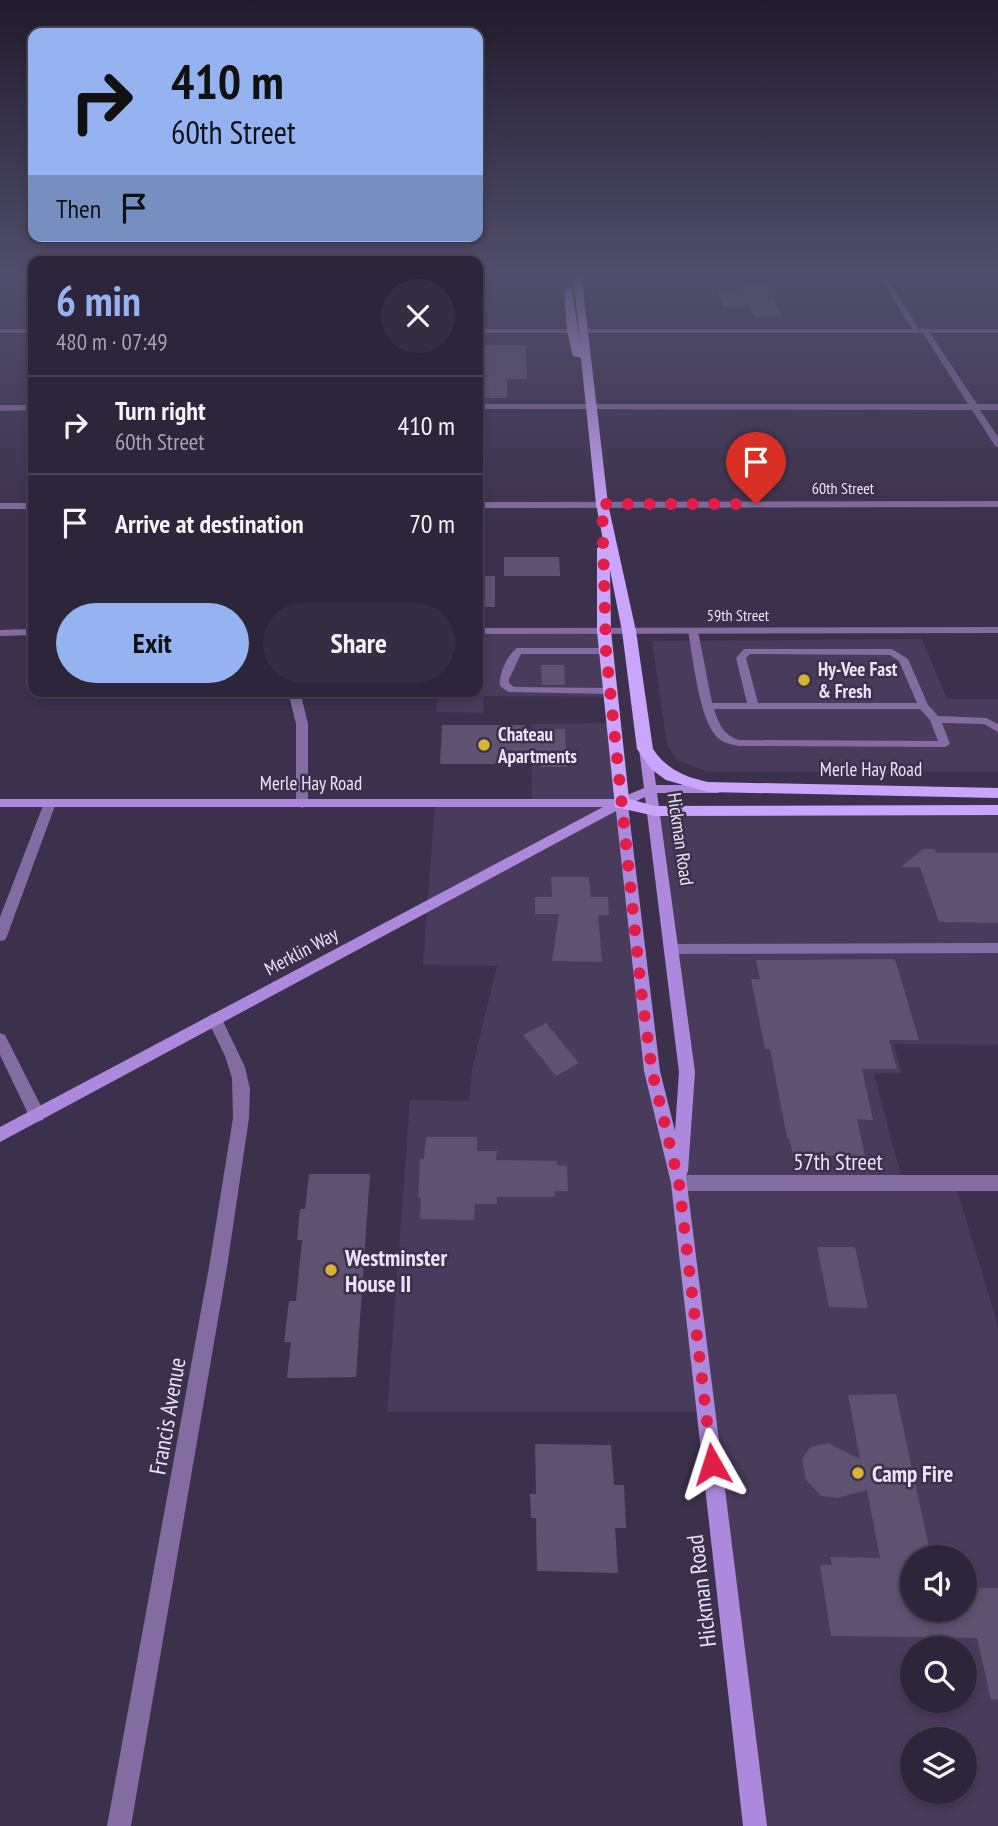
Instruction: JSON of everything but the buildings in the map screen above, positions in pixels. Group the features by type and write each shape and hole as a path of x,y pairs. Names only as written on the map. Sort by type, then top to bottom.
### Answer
{"main road":[{"name":"Hickman Road","path":"578,357 590,407"},
{"name":"Hickman Road","path":"586,357 602,504 629,631 652,789 687,1072 679,1183"},
{"name":"Hickman Road","path":"602,504 604,631 652,1071 679,1183 755,1826"},
{"path":"645,749 652,762 673,777 708,788 738,790"},
{"name":"Merle Hay Road","path":"621,803 652,789 930,790 998,793"},
{"name":"Merle Hay Road","path":"0,803 621,803 655,811 998,810"},
{"name":"Merklin Way","path":"0,1135 621,803"}],"street":[{"path":"939,357 998,444"},
{"path":"483,407 998,407"},
{"path":"0,408 28,408"},
{"name":"60th Street","path":"483,505 998,504"},
{"path":"0,506 28,506"},
{"name":"59th Street","path":"483,631 998,630"},
{"path":"0,633 28,632"},
{"path":"295,697 302,724 302,804"},
{"path":"0,936 50,803"},
{"name":"Francis Avenue","path":"119,1826 218,1267 244,1095 241,1072 215,1020"},
{"path":"0,1039 37,1115"},
{"name":"57th Street","path":"679,1183 998,1183"}],"lane":[{"path":"693,631 709,706 718,732 725,739 739,743 946,744 935,719 923,706 903,659 892,652 747,652 741,658 753,705"},
{"path":"606,651 517,651 504,684 512,690 610,691"},
{"path":"709,706 923,706"},
{"path":"935,719 986,721 998,729"},
{"path":"673,949 998,948"}],"shaded area":[{"path":"483,631 604,631 611,697 484,696 483,713 436,712 437,697 483,697"},
{"path":"922,639 947,699 998,699 998,772 709,772 678,761 667,745 652,641"},
{"path":"613,723 636,935 678,1180 687,1072 655,811 998,810 998,1045 894,1044 901,1073 874,1074 903,1183 955,1183 998,1326 998,1826 755,1826 706,1412 387,1412 410,1100 469,1101 472,1069 497,966 423,965 435,804 532,804 531,724"}],"place":[{"name":"Hy-Vee Fast & Fresh","path":"804,680"},
{"name":"Chateau Apartments","path":"484,745"},
{"name":"Westminster House II","path":"331,1270"},
{"name":"Camp Fire","path":"858,1473"}],"route":[{"path":"712,1464 679,1183 652,1071 641,989 604,631 602,504 756,504"}]}
